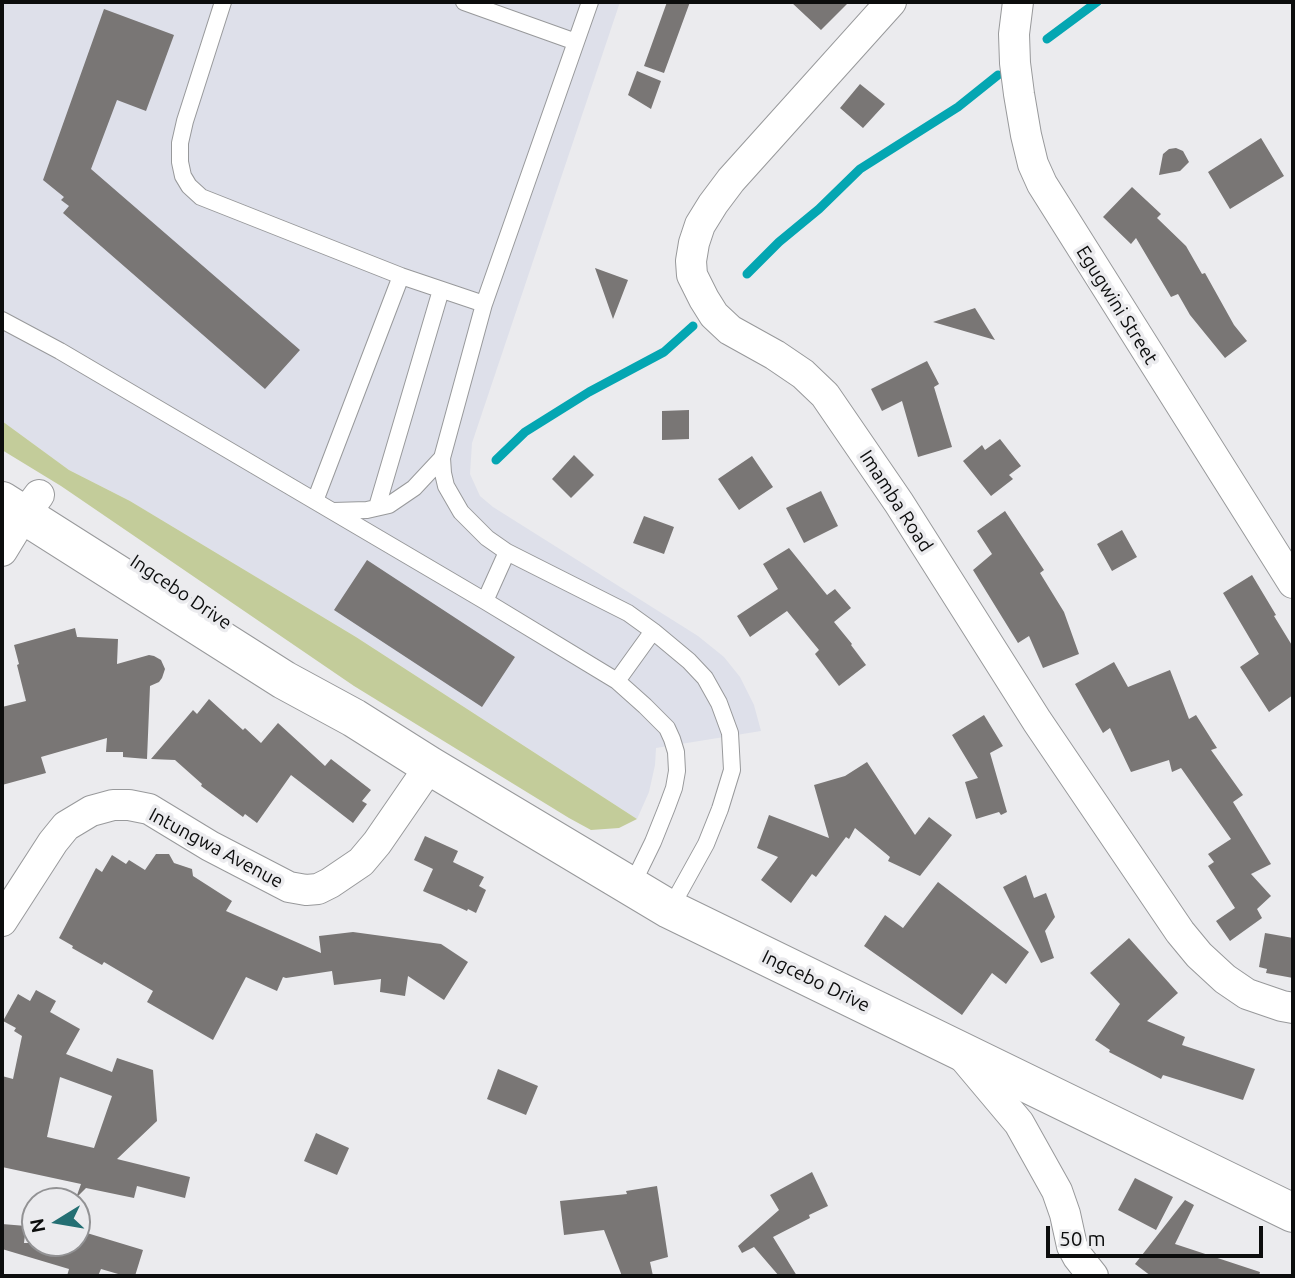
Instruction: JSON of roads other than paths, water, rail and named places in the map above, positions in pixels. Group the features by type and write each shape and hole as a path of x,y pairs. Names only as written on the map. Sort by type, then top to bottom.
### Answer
{"main road":[{"name":"Ingcebo Drive","path":"2,473 22,504 284,680 354,718 669,909 1293,1213"}],"street":[{"name":"Imamba Road","path":"891,2 713,204 700,225 694,243 692,275 714,314 730,330 793,367 825,395 899,503 1037,721 1199,955 1225,979 1247,994 1293,1008"},
{"name":"Egugwini Street","path":"1018,2 1014,34 1015,63 1026,135 1033,164 1042,184 1293,583"},
{"path":"2,551 22,504"},
{"name":"Intungwa Avenue","path":"2,921 66,826 91,811 113,805 149,809 210,846 289,887 318,889 361,862 430,766"},
{"path":"957,1050 1019,1123 1057,1191 1072,1246 1093,1276"}],"lane":[{"path":"223,2 180,143 180,162 183,176 189,186 201,197 401,276 484,304"},
{"path":"464,2 576,42"},
{"path":"590,2 484,304 442,458 446,485 461,512 487,538 507,552 628,613 689,661 705,678 719,703 730,733 732,770 706,844 669,909"},
{"path":"315,501 401,276"},
{"path":"377,508 441,290"},
{"path":"2,320 60,351 485,601 617,681 646,706 667,728 673,739 677,771 674,788 653,842 631,887"},
{"path":"333,511 367,510 389,505 414,488 442,458"},
{"path":"485,601 507,552"},
{"path":"617,681 653,631"}],"waterway":[{"path":"1047,39 1097,2"},
{"path":"747,274 860,169 958,107 998,75"},
{"path":"496,460 525,432 589,392 664,352 693,326"}]}
